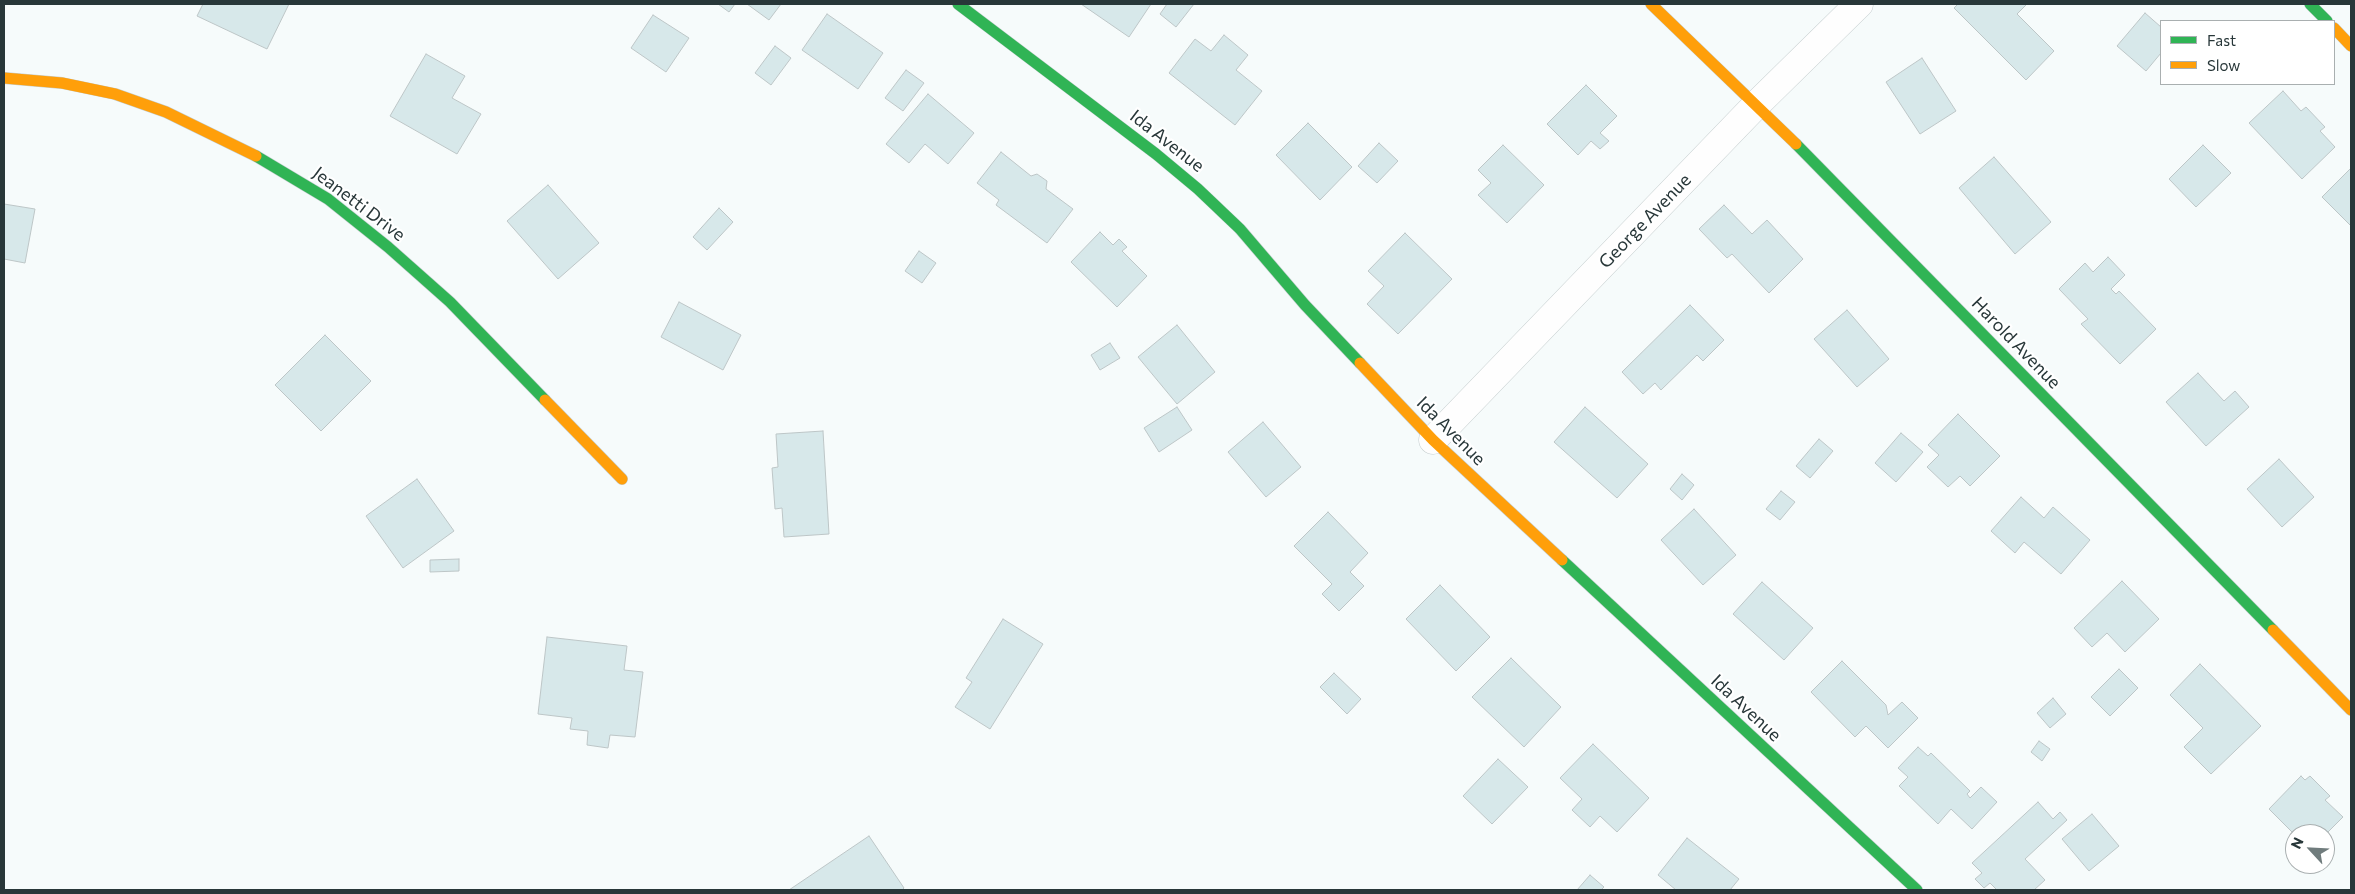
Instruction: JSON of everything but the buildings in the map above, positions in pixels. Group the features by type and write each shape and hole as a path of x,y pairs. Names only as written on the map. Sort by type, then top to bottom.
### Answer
{"street":[{"name":"Ida Avenue","path":"958,4 1156,154 1198,189 1240,229 1304,305 1433,440 1917,890"},
{"name":"Harold Avenue","path":"1652,4 1757,104 2351,710"},
{"name":"George Avenue","path":"1433,440 1757,104 1859,4"},
{"path":"2310,4 2326,20"},
{"path":"2335,29 2351,46"},
{"name":"Jeanetti Drive","path":"4,78 62,83 88,88 115,94 166,112 265,160 328,199 388,247 450,302 622,479"}],"traffic: fast":[{"path":"958,4 1156,154 1198,189 1240,229 1305,305 1360,363"},
{"path":"2310,4 2326,20"},
{"path":"1796,144 2273,630"},
{"path":"256,156 328,199 388,247 450,302 545,400"},
{"path":"1562,560 1917,890"}],"traffic: slow":[{"path":"1651,4 1796,144"},
{"path":"2335,29 2351,46"},
{"path":"4,78 62,83 115,94 166,112 256,156"},
{"path":"1360,363 1433,440 1562,560"},
{"path":"545,400 622,479"},
{"path":"2273,630 2351,710"}]}
